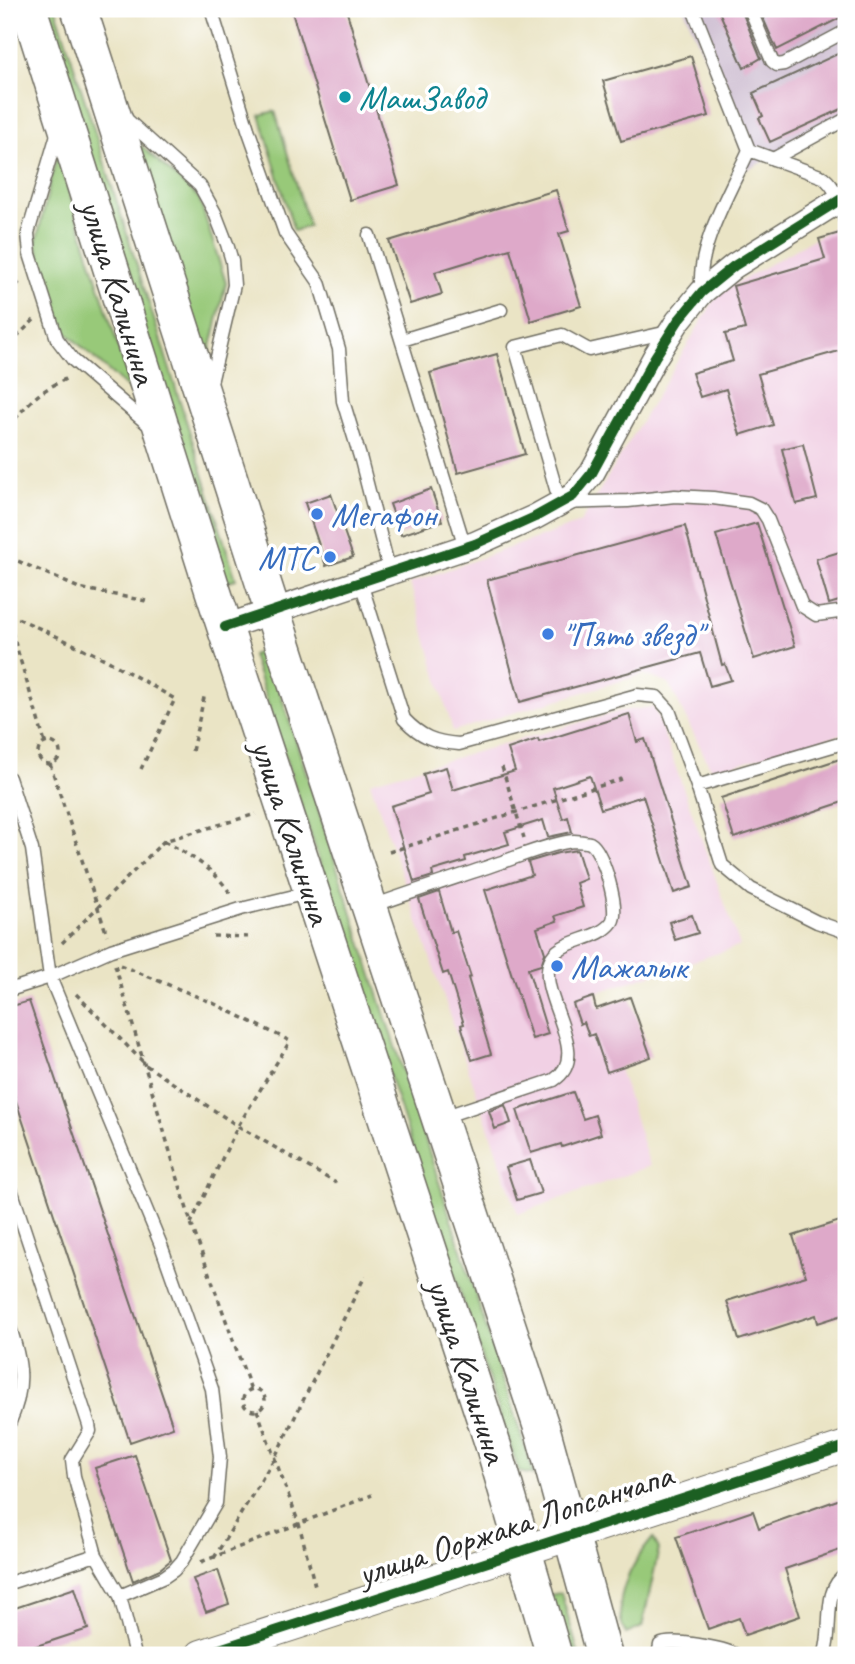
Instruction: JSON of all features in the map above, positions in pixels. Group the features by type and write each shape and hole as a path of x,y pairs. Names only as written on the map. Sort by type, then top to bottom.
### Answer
{"main road":[{"name":"улица Калинина","path":"29,9 225,627 494,1448 554,1655"},
{"name":"улица Калинина","path":"79,9 369,907 543,1432 604,1655"}],"street":[{"path":"225,627 465,547 573,496 592,473 654,357 702,292 734,266 844,207"},
{"name":"улица Ооржака Лопсанчапа","path":"201,1655 846,1446"}],"lane":[{"path":"211,9 248,129 285,233 319,282 339,349 343,401 390,572"},
{"path":"693,9 749,150 705,248 700,280 702,292"},
{"path":"750,9 772,61 777,65 785,64 846,31"},
{"path":"110,104 200,186 215,213 227,244 234,285 206,405"},
{"path":"62,114 29,233 30,254 57,339 73,360 165,439"},
{"path":"773,159 846,119"},
{"path":"749,150 823,177 831,183 844,207"},
{"path":"369,235 465,547"},
{"path":"402,340 501,310"},
{"path":"671,332 589,350 562,335 515,347 559,503 628,501 675,496 749,503 761,509 768,520 802,606 816,615 846,611"},
{"path":"361,583 404,719 418,733 436,743 459,744 637,695 657,697 669,710 722,865 751,889 817,922 846,932"},
{"path":"697,786 846,742"},
{"path":"9,778 32,849 50,977 161,1245 212,1389 214,1402 220,1457 216,1503 174,1570 120,1596"},
{"path":"369,907 574,841 589,843 600,853 615,910 612,922 601,931 558,951 551,958 548,967 549,981 568,1048 569,1062 564,1074 554,1080 439,1119"},
{"path":"9,990 50,977 111,950 241,909 312,892"},
{"path":"9,1183 89,1425 90,1431 72,1460 74,1476 96,1555 120,1596 135,1655"},
{"path":"9,1325 20,1357 21,1377 15,1409 9,1424"},
{"path":"9,1583 96,1555"},
{"path":"824,1655 829,1644 830,1609 835,1585 846,1575"},
{"path":"658,1655 660,1645 671,1641 701,1647 715,1646 736,1655"}],"path":[{"path":"9,344 41,314"},
{"path":"9,427 26,404 43,390 69,378"},
{"path":"9,556 79,588 146,601"},
{"path":"9,614 105,659 175,699 141,769"},
{"path":"9,622 45,743"},
{"path":"192,751 205,693"},
{"path":"45,743 54,743 59,748 59,758 51,764 42,761 39,756 39,750 45,743"},
{"path":"51,764 111,950"},
{"path":"502,767 528,854"},
{"path":"389,852 622,779"},
{"path":"65,940 164,841 284,807"},
{"path":"164,841 204,864 224,883 241,909"},
{"path":"202,936 253,937"},
{"path":"191,1223 238,1126 290,1041 213,1003 115,962 191,1223 251,1390"},
{"path":"75,992 147,1066 238,1126 336,1184"},
{"path":"365,1276 274,1459 214,1558 372,1495"},
{"path":"251,1390 259,1391 265,1399 264,1405 257,1410 249,1410 244,1403 245,1395 251,1390"},
{"path":"257,1410 299,1524 316,1590"}],"shaded area":[{"path":"684,9 846,9 846,119 747,170 732,122"},
{"path":"846,220 846,733 712,771 669,684 644,674 453,731 410,583 580,523 718,294"},
{"name":"Мажалык","path":"654,707 740,946 595,993 650,1166 518,1214 370,782 621,711"}],"green space":[{"path":"41,9 56,9 236,579 221,583"},
{"path":"275,111 309,226 294,231 260,115"},
{"path":"128,134 199,198 226,283 205,372"},
{"path":"57,154 133,393 62,329 36,243"},
{"path":"266,649 534,1475 519,1472 252,655"},
{"path":"653,1538 659,1549 642,1627 626,1634 620,1609 625,1583"},
{"path":"561,1593 579,1655 562,1655 544,1596"}],"building":[{"name":"МашЗавод","path":"291,9 346,9 399,185 350,200"},
{"path":"718,9 741,9 761,58 744,68"},
{"path":"759,9 846,9 846,15 777,50"},
{"path":"846,50 846,107 770,142 759,118 763,116 753,93"},
{"path":"691,56 709,116 621,141 603,81"},
{"path":"556,190 569,231 559,234 581,306 531,321 510,249 435,272 442,294 410,304 389,241"},
{"path":"843,232 846,242 846,349 758,374 773,425 740,435 726,389 700,397 692,373 733,361 725,334 745,329 733,286 825,259 819,239"},
{"path":"497,354 525,454 458,473 430,373"},
{"path":"803,444 817,499 796,504 782,449"},
{"path":"431,489 442,521 401,535 390,504"},
{"path":"331,494 353,557 326,566 305,503"},
{"path":"757,523 795,646 754,659 716,535"},
{"path":"685,526 722,665 725,664 731,680 710,686 700,653 520,702 487,580"},
{"path":"846,550 846,599 829,604 816,559"},
{"path":"629,714 637,742 645,739 692,887 674,893 643,796 601,809 590,776 553,788 563,819 568,817 572,832 548,837 543,820 505,832 509,844 465,857 466,861 432,871 433,876 414,882 391,806 429,794 423,774 446,767 453,790 515,771 508,749"},
{"path":"846,757 846,801 734,838 721,798"},
{"path":"577,850 586,879 576,883 583,907 555,916 557,921 537,928 545,953 541,965 528,969 548,1034 532,1039 485,890 532,875 528,862"},
{"path":"439,892 451,932 456,931 471,977 468,978 491,1054 472,1060 448,972 443,974 419,899"},
{"path":"692,915 698,933 675,940 669,922"},
{"path":"593,997 596,1009 630,997 651,1057 607,1072 594,1034 589,1036 584,1022 580,1024 573,1004"},
{"path":"29,1001 173,1427 130,1442 9,1080 9,1007"},
{"path":"573,1092 583,1119 595,1115 601,1134 562,1147 561,1144 531,1153 517,1110"},
{"path":"505,1105 511,1123 495,1129 489,1111"},
{"path":"530,1160 541,1193 517,1200 506,1167"},
{"path":"846,1219 846,1314 818,1323 816,1315 739,1340 727,1301 806,1276 793,1236"},
{"path":"135,1455 171,1560 160,1569 133,1581 95,1468"},
{"path":"846,1497 846,1548 785,1569 800,1616 745,1635 739,1618 708,1629 676,1537 753,1511 759,1528"},
{"path":"218,1570 229,1604 206,1612 193,1579"},
{"path":"75,1588 88,1629 9,1655 9,1610"}],"cycle path":[{"path":"225,627 475,544 535,517 573,496 592,473 655,357 678,321 702,292 734,266 846,196"},
{"path":"201,1655 846,1446"}],"place":[{"name":"МашЗавод","path":"345,97"},
{"name":"Мегафон","path":"317,514"},
{"name":"МТС","path":"330,557"},
{"name":"\"Пять звезд\"","path":"548,634"},
{"name":"Мажалык","path":"557,966"}]}
